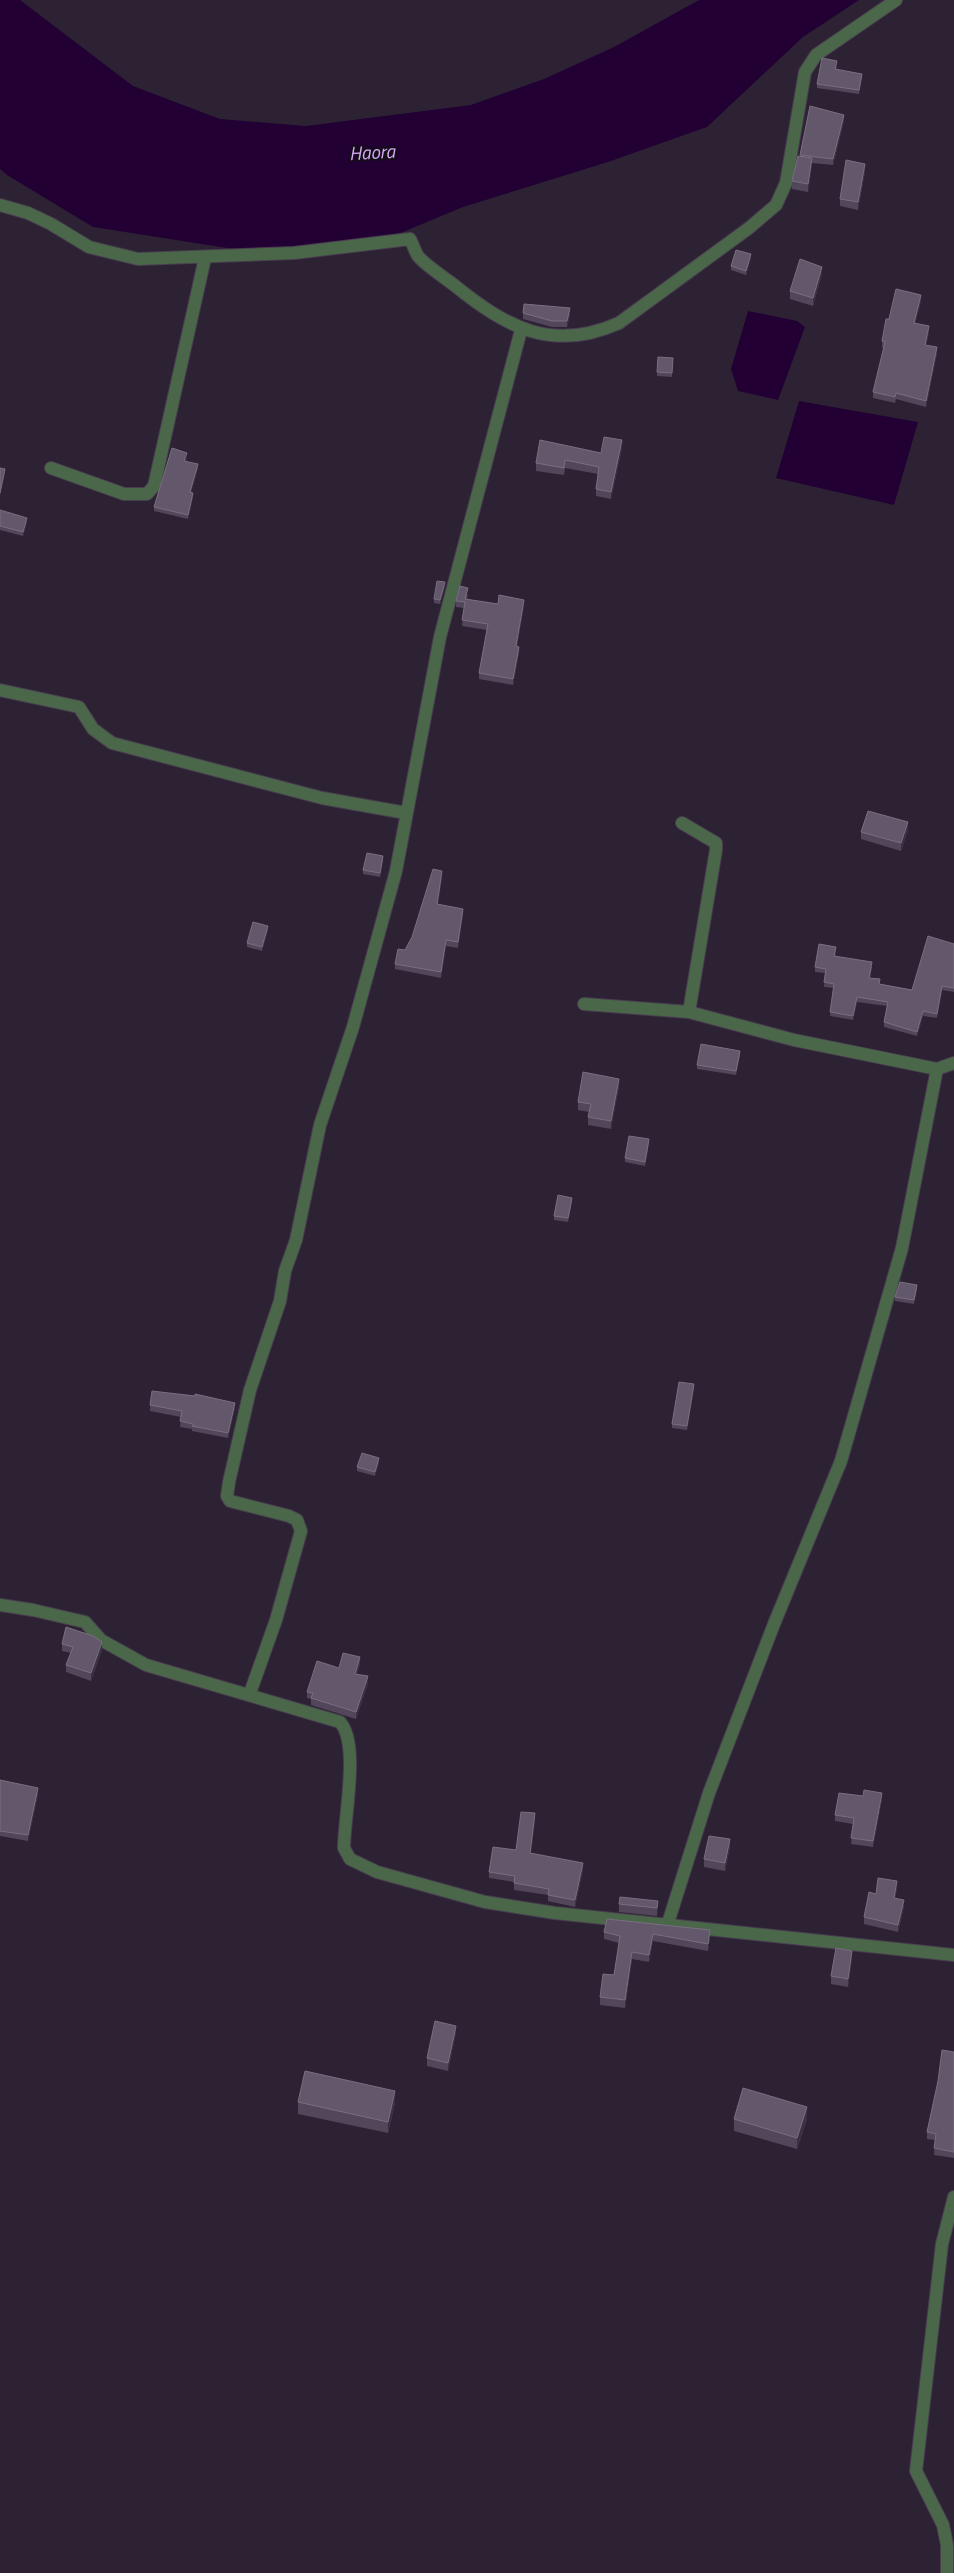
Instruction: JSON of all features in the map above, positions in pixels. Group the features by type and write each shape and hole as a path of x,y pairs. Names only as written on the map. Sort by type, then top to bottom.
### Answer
{"street":[{"path":"0,204 28,213 51,224 89,247 110,254 138,259 205,258 294,253 410,239 418,257 480,305 521,330 580,336 599,332 619,323 749,228 776,205 786,183 805,72 816,55 896,0"},
{"path":"51,468 124,494 147,494 154,486 205,258"},
{"path":"250,1694 276,1620 302,1531 297,1520 289,1516 230,1500 227,1496 228,1482 250,1390 280,1301 284,1271 296,1240 320,1125 353,1027 396,871 440,637 521,330"},
{"path":"0,690 80,707 94,729 112,743 322,798 406,813"},
{"path":"682,823 716,843 689,1012"},
{"path":"584,1004 689,1012 794,1040 936,1069 949,1067 954,1063"},
{"path":"668,1923 709,1793 774,1624 841,1461 902,1248 936,1069"},
{"path":"0,1605 33,1610 85,1622 101,1640 146,1665 332,1718 344,1726 349,1758 344,1848 350,1859 377,1872 485,1902 555,1913 668,1923 823,1943 954,1956"},
{"path":"947,2573 947,2545 943,2525 916,2471 942,2244 954,2197"}],"water":[{"name":"Haora","path":"0,0 20,0 133,86 220,119 306,126 471,105 544,79 614,47 699,0 859,0 803,37 707,127 608,162 463,207 386,239 240,250 93,227 0,169"},
{"path":"748,311 797,321 805,327 778,400 738,391 731,369"},
{"path":"799,401 918,422 894,505 776,478"}],"building":[{"path":"822,58 837,61 835,69 862,74 859,90 817,84"},
{"path":"810,106 844,115 833,159 800,155"},
{"path":"798,156 812,158 808,184 792,181"},
{"path":"846,160 865,164 858,202 840,199"},
{"path":"736,250 751,254 746,271 731,266"},
{"path":"800,259 822,267 813,298 790,291"},
{"path":"896,289 921,295 914,323 929,326 925,345 937,347 926,401 896,393 895,397 873,392 885,342 882,341 886,319 889,319"},
{"path":"524,304 570,308 567,321 552,321 523,313"},
{"path":"658,357 673,358 672,373 657,372"},
{"path":"604,437 622,440 611,492 596,489 599,467 565,460 564,468 536,463 540,440 601,453"},
{"path":"172,448 187,453 184,461 198,464 190,492 193,493 188,515 154,507"},
{"path":"0,468 5,469 0,493"},
{"path":"0,510 27,518 23,532 0,526"},
{"path":"437,581 445,582 440,600 434,599"},
{"path":"460,586 468,588 465,599 498,604 499,595 524,600 516,646 519,647 513,679 479,673 488,624 462,620 465,602 456,601"},
{"path":"868,811 908,822 901,843 861,832"},
{"path":"367,853 383,856 380,873 363,870"},
{"path":"433,869 442,871 437,904 463,909 458,942 446,940 441,972 395,964 398,949 405,950 412,937"},
{"path":"253,922 268,926 262,947 247,943"},
{"path":"928,936 954,944 954,988 942,986 937,1014 923,1011 917,1032 884,1022 888,1002 857,997 853,1016 830,1012 834,984 824,982 826,969 815,967 819,944 836,947 834,956 872,962 869,978 880,979 879,984 912,990"},
{"path":"701,1044 740,1051 736,1071 697,1065"},
{"path":"583,1072 619,1079 611,1121 588,1117 591,1104 578,1102"},
{"path":"629,1136 649,1139 645,1162 625,1158"},
{"path":"558,1195 572,1198 568,1218 554,1216"},
{"path":"900,1282 917,1285 914,1300 895,1297"},
{"path":"679,1382 694,1384 687,1426 672,1424"},
{"path":"152,1391 195,1396 195,1394 235,1403 228,1433 192,1426 193,1424 180,1421 182,1411 150,1405"},
{"path":"362,1453 379,1458 375,1472 357,1467"},
{"path":"66,1627 93,1636 102,1642 91,1673 66,1665 73,1647 62,1644"},
{"path":"343,1653 360,1657 355,1674 368,1676 356,1712 311,1698 313,1693 307,1692 317,1661 339,1668"},
{"path":"0,1780 38,1788 28,1835 0,1831"},
{"path":"864,1790 882,1793 873,1841 851,1838 854,1818 835,1815 839,1793 863,1796"},
{"path":"521,1812 535,1813 530,1853 583,1863 575,1900 548,1895 549,1889 514,1883 515,1876 489,1872 493,1847 516,1850"},
{"path":"709,1836 730,1839 725,1863 704,1859"},
{"path":"878,1878 897,1881 894,1898 904,1900 898,1925 864,1917 869,1892 876,1894"},
{"path":"620,1897 658,1901 657,1908 619,1904"},
{"path":"607,1919 710,1930 708,1944 653,1934 649,1955 632,1952 625,2000 600,1997 603,1974 614,1975 620,1936 604,1932"},
{"path":"836,1948 852,1951 848,1979 831,1976"},
{"path":"435,2021 456,2026 448,2063 427,2058"},
{"path":"942,2050 954,2052 954,2152 934,2148 936,2134 927,2132 938,2081"},
{"path":"305,2071 395,2091 388,2122 298,2102"},
{"path":"743,2088 807,2107 797,2138 734,2119"}]}
